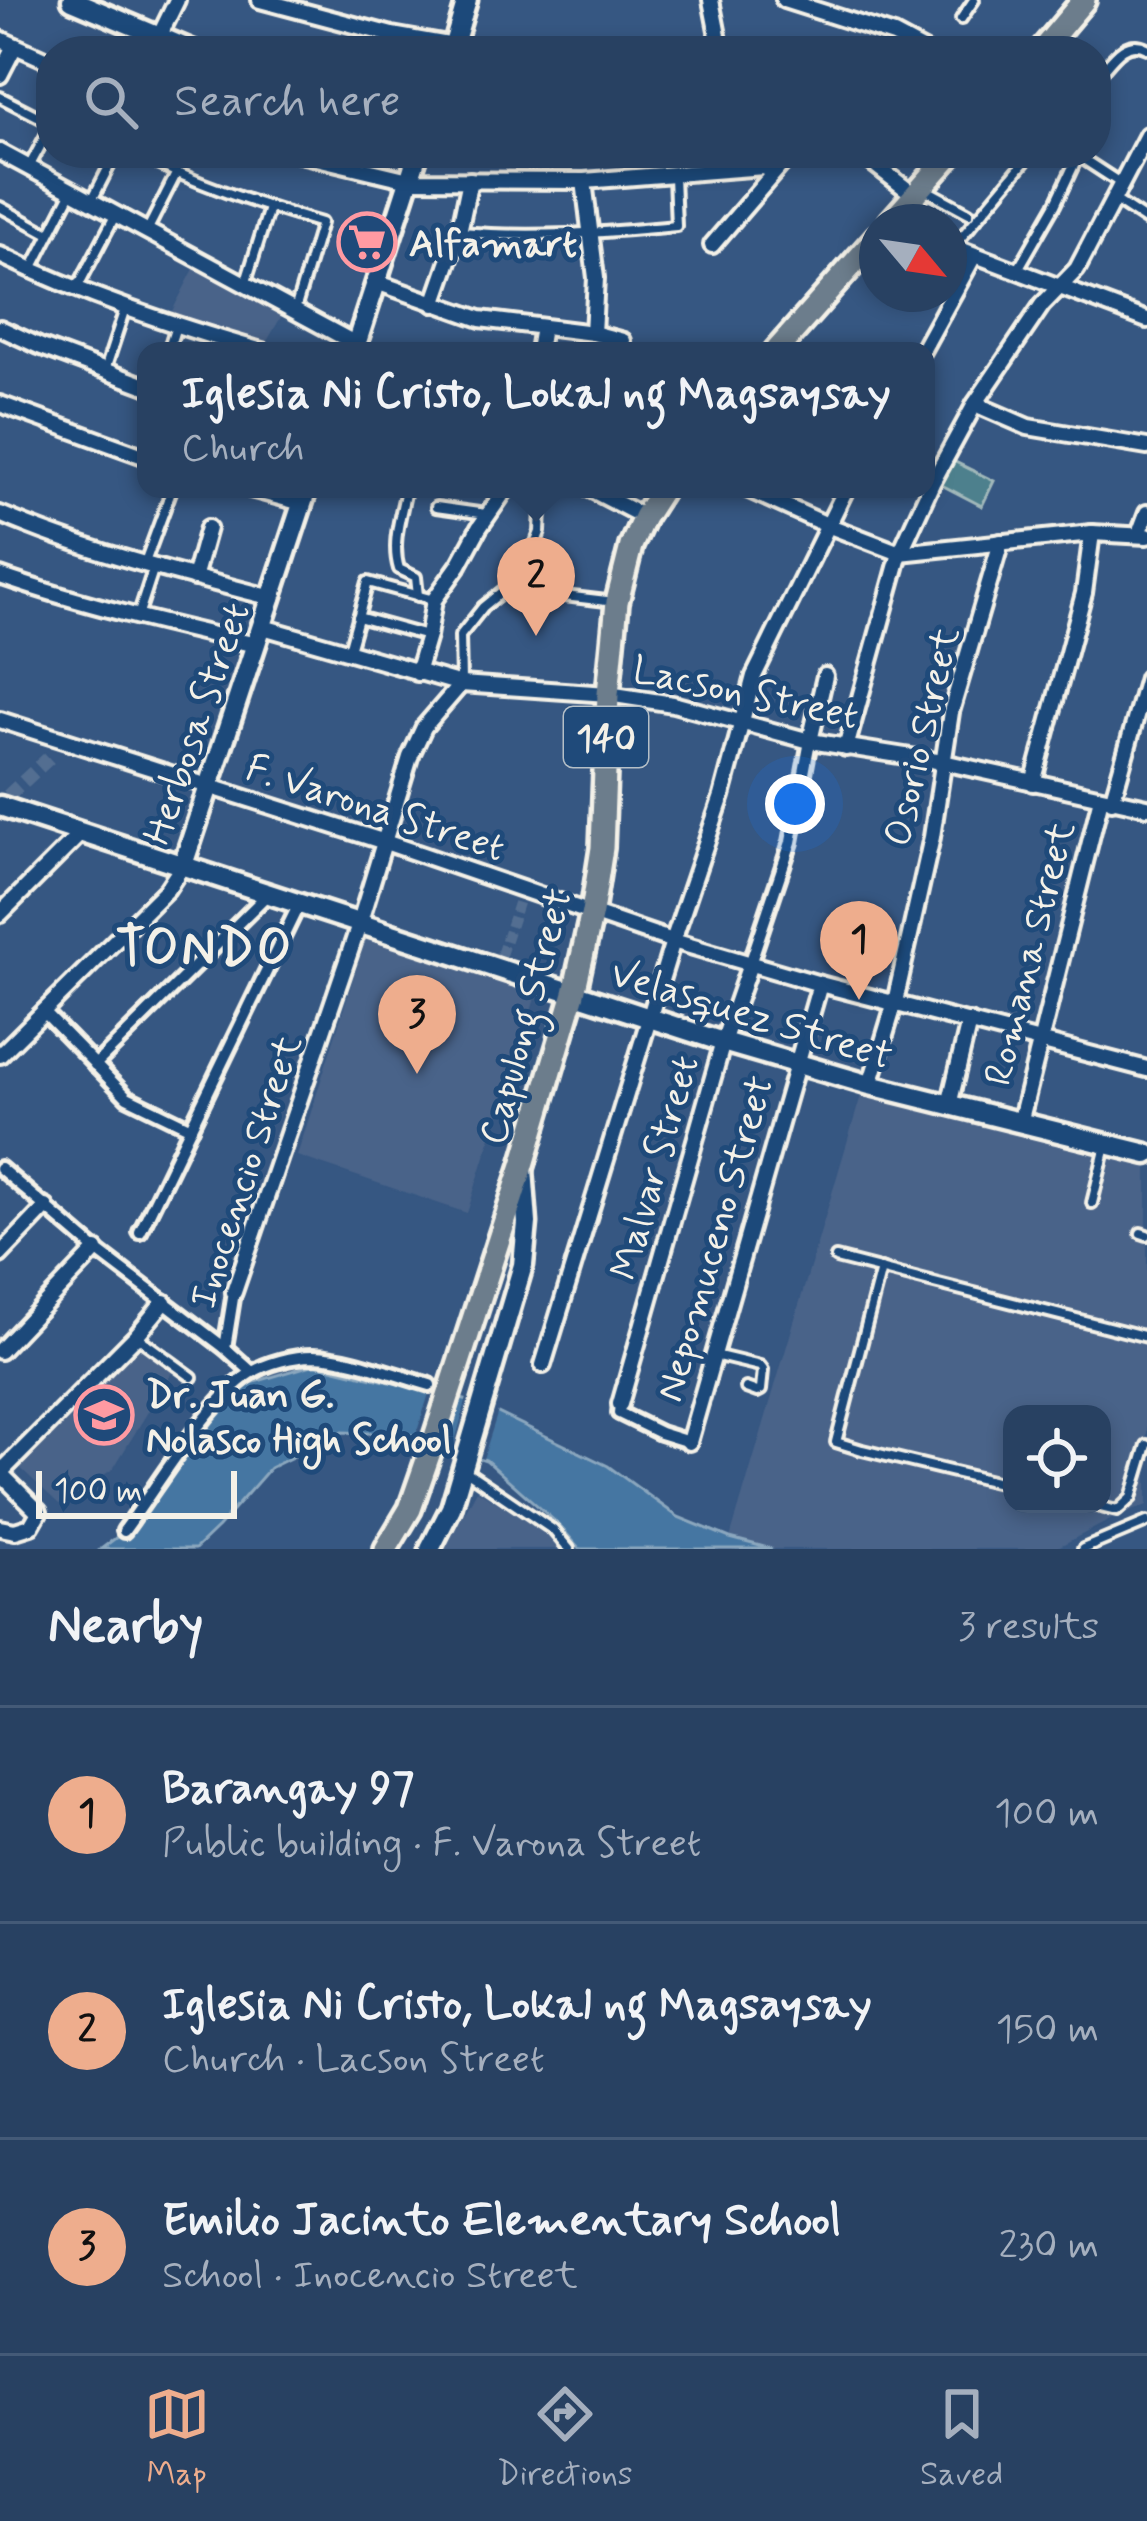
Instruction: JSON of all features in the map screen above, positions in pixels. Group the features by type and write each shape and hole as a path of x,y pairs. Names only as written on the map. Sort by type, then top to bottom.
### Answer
{"main road":[{"path":"1054,36 1084,0"},
{"path":"907,204 939,168"},
{"path":"784,342 859,258"},
{"name":"Capulong Street","path":"386,1549 410,1509 433,1443 440,1389 523,1165 574,993 602,848 617,602 631,546 656,498"}],"street":[{"path":"72,0 114,9 146,36"},
{"path":"160,36 177,0"},
{"path":"260,0 397,36"},
{"path":"456,36 467,0"},
{"path":"710,0 718,36"},
{"path":"784,0 896,36"},
{"path":"836,16 842,0"},
{"path":"0,39 36,55"},
{"path":"0,75 15,46"},
{"path":"935,477 975,404 1042,305 1077,269 1145,141"},
{"path":"0,152 345,342"},
{"path":"359,168 409,180 584,182 752,168"},
{"path":"357,342 413,168"},
{"path":"712,245 776,168"},
{"path":"883,168 918,191"},
{"path":"434,304 459,232 470,180"},
{"path":"584,182 596,278 593,333"},
{"path":"967,253 1147,320"},
{"path":"0,255 125,309 231,342"},
{"path":"927,342 974,256"},
{"path":"376,282 480,319 593,333 612,342"},
{"path":"540,342 542,327"},
{"path":"0,328 137,383"},
{"path":"0,404 137,454"},
{"path":"975,404 1028,427 1147,447"},
{"name":"Herbosa Street","path":"0,1055 166,889 183,865 303,498"},
{"path":"417,673 428,636 426,598 459,565 499,498"},
{"path":"607,498 644,517"},
{"path":"767,498 900,553 1092,533 1143,535 1147,513"},
{"path":"544,1365 722,796 754,676 841,498"},
{"path":"846,748 900,553 925,498"},
{"path":"0,514 48,535 273,598"},
{"path":"194,578 208,529"},
{"path":"1034,782 1084,593 1092,533"},
{"name":"Osorio Street","path":"870,1084 895,1002 932,837 951,712 1001,542"},
{"name":"Lacson Street","path":"0,575 138,617 348,651 461,683 674,704 810,741 943,762 1147,807"},
{"path":"810,741 825,676"},
{"name":"Romana Street","path":"1020,1123 1107,800 1147,678"},
{"name":"Inocencio Street","path":"225,1348 234,1292 416,742 461,683"},
{"name":"F. Varona Street","path":"0,720 385,842 673,941 1147,1069"},
{"path":"50,757 66,741"},
{"name":"Malvar Street","path":"620,1404 723,1042 791,842 810,741"},
{"name":"Velasquez Street","path":"3,802 81,833 298,904 499,961 574,993 723,1042 1147,1154"},
{"path":"0,914 81,833"},
{"path":"95,1065 269,894"},
{"path":"140,1232 298,904"},
{"name":"Nepomuceno Street","path":"689,1442 820,984"},
{"path":"44,1012 127,1097 191,1128"},
{"path":"949,1105 969,1022"},
{"path":"430,1549 452,1508 523,1265 523,1165"},
{"path":"0,1168 252,1372"},
{"path":"0,1255 46,1207"},
{"path":"0,1351 96,1250"},
{"path":"0,1528 15,1531 31,1526 39,1512 0,1473 164,1302"},
{"path":"124,1532 215,1405 252,1372 311,1356 440,1389"},
{"path":"620,1404 620,1413 645,1427 689,1442"}],"lane":[{"path":"961,19 974,0"},
{"path":"1111,61 1124,46 1147,48"},
{"path":"0,97 36,117"},
{"path":"29,168 36,154"},
{"path":"91,202 108,168"},
{"path":"165,168 321,223 295,312"},
{"path":"967,228 1019,168"},
{"path":"1016,272 1071,168"},
{"path":"1091,168 1147,221"},
{"path":"147,232 176,174"},
{"path":"459,232 591,234 676,226 674,174"},
{"path":"32,270 72,191"},
{"path":"918,191 969,213"},
{"path":"0,208 49,234"},
{"path":"245,285 269,208"},
{"path":"76,289 116,215"},
{"path":"104,371 125,309"},
{"path":"171,342 176,326"},
{"path":"138,617 169,498"},
{"path":"404,498 395,559 399,569 416,577 426,598"},
{"path":"461,683 460,636 532,553 540,532 541,509 548,498"},
{"path":"436,507 487,514"},
{"path":"348,651 368,582 426,598"},
{"path":"505,589 617,602"},
{"path":"358,617 428,636"},
{"path":"1092,1203 1106,1144"},
{"path":"836,1258 1147,1337"},
{"path":"881,1269 836,1442 1003,1484"},
{"path":"136,1336 192,1377"},
{"path":"713,1354 760,1366 761,1390 746,1388"},
{"path":"1111,1509 1117,1510 1132,1498 1147,1445"},
{"path":"465,1462 553,1530 569,1549"},
{"path":"1083,1549 1147,1522"}],"shaded area":[{"path":"197,263 285,310 267,342 170,315"},
{"path":"367,935 537,992 467,1213 297,1156"},
{"path":"862,1092 1147,1164 1147,1505 1054,1549 772,1549 730,1538"},
{"name":"Dr. Juan G. Nolasco High School","path":"135,1337 176,1366 113,1469 59,1504 15,1463"},
{"path":"315,1364 477,1403 608,1466 678,1517 772,1549 580,1549 486,1460 413,1435 343,1432 270,1468 195,1549 101,1549 117,1537 199,1420 251,1383"},
{"path":"477,1490 546,1533 560,1549 445,1549"}],"green space":[{"path":"947,458 994,481 982,506 936,482"}],"pier":[{"path":"431,1387 462,1397 446,1447 415,1438"},
{"path":"467,1398 499,1408 483,1459 453,1449"}],"tunnel":[{"path":"8,796 50,757"},
{"path":"501,955 521,894"}],"place":[{"name":"Alfamart","path":"367,242"},
{"name":"Iglesia Ni Cristo, Lokal ng Magsaysay","path":"536,636"},
{"name":"Barangay 97","path":"859,1000"},
{"name":"Emilio Jacinto Elementary School","path":"417,1074"},
{"name":"Dr. Juan G. Nolasco High School","path":"104,1415"}],"district":[{"name":"TONDO","path":"205,946"}]}
